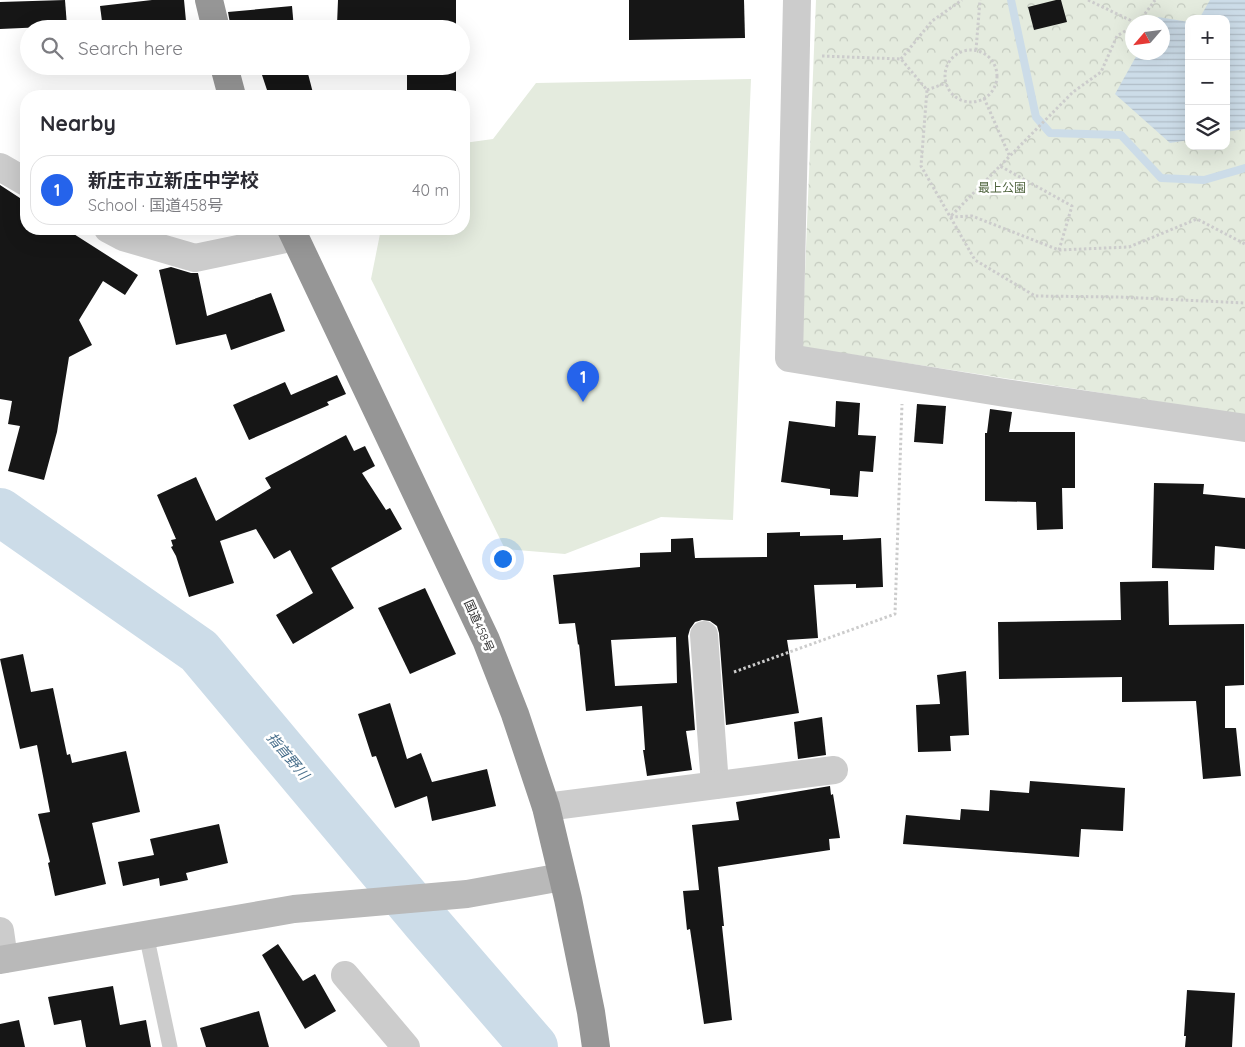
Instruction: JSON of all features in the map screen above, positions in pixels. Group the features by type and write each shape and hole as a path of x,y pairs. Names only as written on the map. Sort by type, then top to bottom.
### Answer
{"highway":[{"path":"209,0 214,20"},
{"path":"226,75 230,90"},
{"name":"国道458号","path":"294,235 486,640 515,714 546,807 591,1012 596,1047"}],"street":[{"path":"797,0 788,358 1245,428"},
{"path":"0,167 20,179"},
{"path":"119,235 195,258 285,235"},
{"path":"704,635 715,785"},
{"path":"546,807 834,770"},
{"path":"0,930 2,960 294,908 467,894 562,877"},
{"path":"345,975 406,1047"}],"lane":[{"path":"146,934 170,1047"}],"path":[{"path":"901,59 932,21 962,0"},
{"path":"976,50 980,0"},
{"path":"1088,0 1125,18"},
{"path":"1144,15 1155,0"},
{"path":"950,216 1073,92 1102,72 1117,36 1125,31"},
{"path":"967,49 976,50 984,53 991,59 997,76 991,93 984,98 967,102 952,94 946,83 945,71 947,63 959,52 967,49"},
{"path":"796,55 901,59 927,90 921,166 975,260 1035,296 1120,297 1245,303"},
{"path":"927,90 946,83"},
{"path":"984,98 1010,157"},
{"path":"1000,166 1072,206 1058,250"},
{"path":"950,216 972,216 1058,250 1129,247 1197,219 1245,244"},
{"path":"708,681 895,614 903,376"}],"green space":[{"name":"最上公園","path":"816,0 1245,0 1245,415 802,347"},
{"path":"751,79 733,520 661,517 565,554 505,549 371,279 380,235 470,235 470,142 493,139 536,83"}],"water":[{"path":"1210,0 1245,0 1245,129 1230,131 1230,15 1201,15"},
{"path":"1170,19 1185,21 1185,141 1170,143 1115,94 1134,60 1170,60"}],"building":[{"path":"65,0 67,20 20,20 20,28 0,29 0,2"},
{"path":"152,0 184,0 186,20 102,20 100,6"},
{"path":"338,0 456,0 456,20 337,20"},
{"path":"629,0 744,0 745,38 629,40"},
{"path":"1061,0 1067,22 1034,30 1028,7"},
{"path":"292,6 293,20 229,20 228,12"},
{"path":"262,75 308,75 312,90 267,90"},
{"path":"407,75 456,75 456,90 407,90"},
{"path":"0,185 20,198 20,235 75,235 138,275 125,295 103,281 79,320 92,345 69,357 57,432 44,480 8,471 20,426 8,424 12,401 0,399"},
{"path":"171,267 191,273 198,273 207,316 271,293 285,331 231,350 226,334 176,345 159,270"},
{"path":"337,375 346,394 327,402 329,405 249,440 233,405 285,382 291,395"},
{"path":"836,401 860,403 858,435 876,436 873,472 860,471 858,497 830,495 830,489 781,482 789,421 835,427"},
{"path":"917,404 946,406 943,444 914,442"},
{"path":"990,409 1012,412 1009,432 1075,432 1075,488 1062,488 1063,529 1037,530 1036,502 985,501 985,433 987,433"},
{"path":"346,435 354,451 365,446 375,466 362,473 386,510 390,508 402,529 331,568 354,608 293,644 276,615 313,593 290,550 274,559 256,529 220,541 234,583 189,597 176,556 171,547 173,546 171,540 176,539 157,495 196,477 216,521 271,488 265,478"},
{"path":"1154,483 1204,484 1203,494 1245,498 1245,549 1215,546 1214,570 1152,568"},
{"path":"800,532 800,536 843,535 843,540 881,538 883,587 856,588 856,584 814,585 818,638 787,640 799,713 726,725 717,626 710,621 702,620 695,622 688,636 695,730 686,731 692,770 647,776 643,750 645,750 642,706 586,711 575,623 559,624 553,575 640,567 640,553 671,552 671,539 693,538 695,558 767,557 767,533","holes":["676,637 677,683 615,686 611,640"]},
{"path":"1168,581 1169,625 1244,624 1244,685 1225,686 1225,728 1236,728 1241,776 1203,779 1196,701 1122,702 1122,677 999,679 998,622 1121,620 1120,582"},
{"path":"425,588 456,654 410,674 378,608"},
{"path":"23,654 31,692 53,688 67,755 70,754 72,763 126,751 140,812 92,823 106,884 55,896 48,863 50,862 38,814 50,812 37,745 20,749 0,659"},
{"path":"966,671 969,735 950,736 951,751 918,752 916,705 940,704 937,675"},
{"path":"390,703 407,759 421,753 432,782 487,769 496,806 432,821 427,796 395,808 376,756 372,757 358,714"},
{"path":"822,717 826,755 798,759 794,722"},
{"path":"1030,781 1125,788 1123,831 1081,829 1079,857 903,844 906,815 960,820 961,809 989,811 990,790 1029,793"},
{"path":"830,786 840,838 829,839 830,850 718,867 732,1020 704,1024 690,929 687,930 683,891 699,890 692,825 739,820 736,802"},
{"path":"219,824 228,863 186,873 188,880 160,886 159,878 123,886 118,862 154,855 150,839"},
{"path":"278,944 303,981 315,974 336,1011 305,1029 262,955"},
{"path":"113,986 120,1025 146,1020 151,1047 86,1047 81,1020 54,1025 48,997"},
{"path":"1187,990 1235,993 1232,1047 1185,1047"},
{"path":"259,1011 269,1047 206,1047 200,1028"},
{"path":"19,1020 25,1047 0,1047 0,1024"}],"waterway":[{"path":"1011,0 1036,117 1050,133 1121,135 1161,178 1204,180 1245,168"},
{"name":"指首野川","path":"0,512 199,651 426,922 534,1047"}],"place":[{"name":"新庄市立新庄中学校","path":"583,402"}]}
